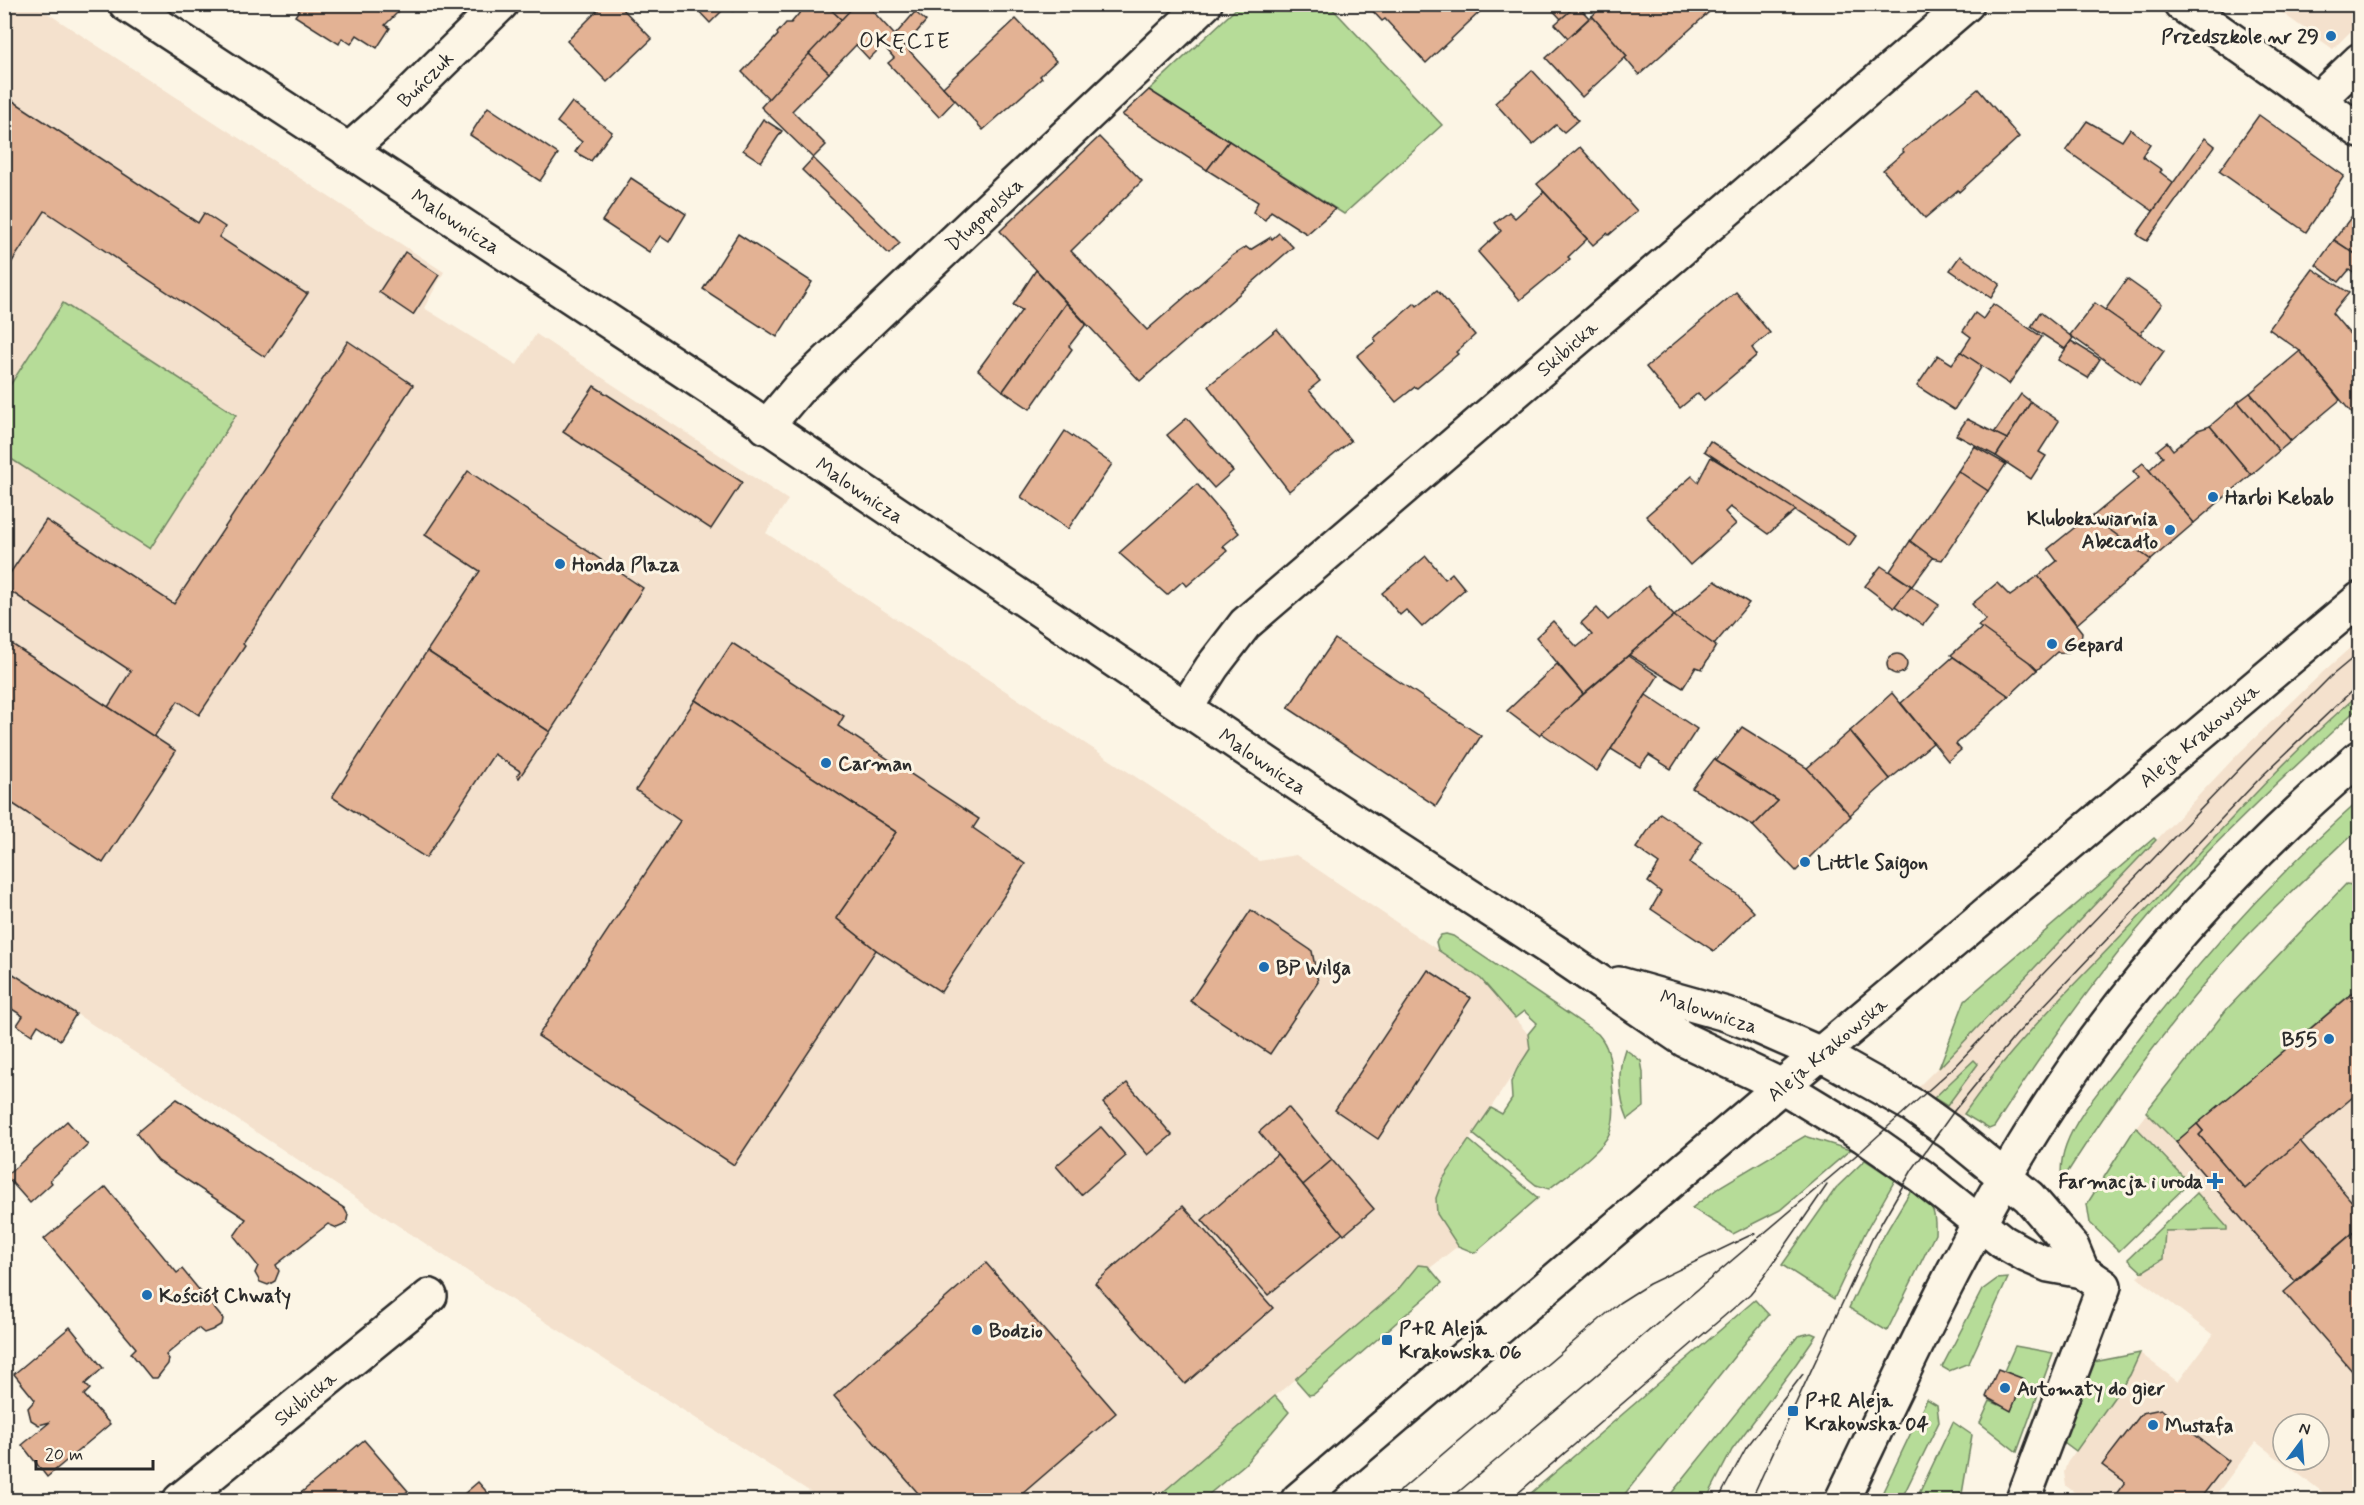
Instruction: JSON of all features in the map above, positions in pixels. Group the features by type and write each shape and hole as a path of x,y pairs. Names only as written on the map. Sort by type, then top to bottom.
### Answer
{"street":[{"name":"Malownicza","path":"126,4 560,288 1185,709 1696,1046 1782,1086 1864,1136 2003,1242 2049,1265 2082,1271"},
{"name":"Buńczuk","path":"348,150 385,118 501,4"},
{"name":"Długopolska","path":"766,427 808,380 1205,4"},
{"name":"Skibicka","path":"1185,709 1245,624 1967,4"},
{"path":"2181,4 2360,131"},
{"path":"2317,101 2360,60"},
{"name":"Aleja Krakowska","path":"1298,1500 1782,1086 2360,599"},
{"path":"1842,1500 1940,1295 1979,1222 2054,1098 2114,1013 2195,915 2304,805 2360,757"},
{"name":"Malownicza","path":"1594,977 1726,1014 1821,1054 1935,1121 2029,1197 2072,1247 2082,1271"},
{"path":"2023,1500 2104,1286 2082,1271"},
{"name":"Skibicka","path":"180,1500 430,1296"}],"shaded area":[{"path":"4,5 35,5 444,272 424,308 517,365 536,334 788,500 766,533 1189,812 1259,861 1296,855 1481,979 1528,1034 1530,1049 1443,1179 1436,1198 1437,1215 1458,1246 1430,1268 1418,1265 1395,1293 1154,1500 823,1500 496,1290 5,967"},
{"name":"Przedszkole nr 29","path":"2271,5 2359,5 2359,23 2333,49"},
{"path":"2359,640 2359,694 2268,781 2022,1041 1983,1087 1962,1117 1918,1087 1993,1013 2236,756"},
{"path":"2359,872 2359,1500 2333,1500 2296,1472 2331,1472 2331,1412 2271,1412 2271,1453 2256,1442 2212,1500 2085,1500 2066,1486 2064,1472 2067,1463 2130,1375 2140,1353 2178,1382 2213,1335 2138,1278 2142,1272 2161,1262 2165,1254 2165,1231 2227,1230 2163,1154 2136,1127 2227,1009"}],"green space":[{"path":"1240,5 1329,5 1442,125 1344,214 1149,90"},
{"path":"63,303 236,415 150,549 5,455 5,393"},
{"path":"2359,694 2359,707 2244,816 2152,912 2080,1002 1994,1127 1989,1129 1964,1114 2004,1061 2049,1011 2302,746"},
{"path":"2359,801 2359,828 2287,896 2220,966 2125,1086 2062,1181 2063,1154 2077,1123 2090,1102 2148,1027 2204,958 2264,893"},
{"path":"2154,838 2156,840 1939,1068 1965,1000"},
{"path":"2346,884 2359,886 2359,987 2176,1142 2146,1112 2227,1009"},
{"path":"1441,935 1453,936 1598,1034 1608,1050 1614,1107 1610,1132 1592,1155 1549,1189 1536,1185 1473,1134 1491,1108 1502,1114 1512,1099 1511,1082 1530,1049 1528,1034 1537,1023 1524,1011 1515,1018 1481,979 1438,950 1436,942"},
{"path":"1625,1049 1641,1061 1643,1072 1644,1107 1628,1119 1620,1084 1622,1057"},
{"path":"1974,1060 1978,1064 1947,1106 1934,1098"},
{"path":"2136,1127 2189,1183 2119,1251 2090,1223 2087,1204"},
{"path":"1805,1136 1850,1150 1780,1210 1733,1234 1692,1208 1721,1186"},
{"path":"1469,1140 1538,1198 1475,1253 1458,1246 1437,1214 1436,1198 1443,1179"},
{"path":"1865,1160 1895,1180 1865,1233 1834,1299 1782,1265 1836,1188"},
{"path":"1911,1190 1929,1203 1932,1208 1935,1218 1935,1234 1887,1331 1849,1308 1879,1244"},
{"path":"2197,1193 2227,1227 2227,1230 2165,1231 2163,1259 2142,1272 2128,1259"},
{"path":"1418,1265 1428,1266 1442,1283 1314,1394 1309,1395 1295,1379 1395,1293"},
{"path":"2008,1278 1969,1363 1949,1371 1942,1367 1982,1290 1997,1279"},
{"path":"1755,1300 1769,1315 1620,1500 1523,1500"},
{"path":"1811,1333 1816,1335 1732,1450 1706,1500 1666,1500 1798,1336"},
{"path":"2015,1346 2053,1353 2017,1452 1980,1423 1990,1401 2011,1410 2024,1380 2004,1371"},
{"path":"2140,1353 2130,1375 2076,1451 2064,1442 2063,1437 2094,1362"},
{"path":"1275,1396 1289,1412 1245,1464 1202,1500 1154,1500"},
{"path":"1927,1399 1937,1405 1939,1422 1901,1500 1879,1500"},
{"path":"1953,1422 1972,1435 1962,1494 1958,1500 1916,1500"}],"building":[{"path":"303,4 395,4 400,10 385,25 390,28 377,48 357,35 351,44 342,38 339,44 295,16"},
{"path":"604,4 618,4 652,39 607,82 567,41"},
{"path":"692,4 739,4 733,11 727,6 710,23"},
{"path":"807,4 825,4 842,20 769,99 742,72 778,35 777,33 786,23 791,23"},
{"path":"825,4 856,4 842,20"},
{"path":"856,4 866,4 955,100 939,117 888,63 894,58 883,45 869,59 856,45 829,73 809,54"},
{"path":"1366,4 1488,4 1426,63 1385,19 1382,21"},
{"path":"1547,4 1576,4 1577,5 1561,19"},
{"path":"1605,4 1718,4 1639,75 1625,58 1627,56 1592,16"},
{"path":"1577,5 1589,18 1568,38 1555,24"},
{"path":"915,12 926,21 905,46 895,35"},
{"path":"1592,16 1627,56 1582,97 1546,58"},
{"path":"1016,19 1056,61 1040,76 1042,78 983,130 943,87"},
{"path":"809,54 829,73 792,111 826,145 813,158 761,107"},
{"path":"1532,70 1578,120 1564,132 1556,125 1533,145 1495,103"},
{"path":"1978,89 2019,137 1959,192 1958,190 1925,218 1883,170 1904,152 1902,150"},
{"path":"1149,90 1229,141 1207,170 1122,115"},
{"path":"4,95 198,223 204,213 225,227 219,237 308,293 265,357 45,211 4,274"},
{"path":"572,102 612,132 591,161 575,152 582,142 557,122"},
{"path":"488,107 558,154 540,181 470,135"},
{"path":"2259,115 2344,176 2306,232 2219,171"},
{"path":"763,119 782,131 761,162 743,150"},
{"path":"2087,121 2122,141 2130,129 2150,144 2142,156 2162,170 2160,172 2174,183 2153,211 2066,150"},
{"path":"1099,137 1142,181 1071,251 1147,330 1233,255 1246,247 1250,250 1279,233 1293,247 1140,381 1000,231"},
{"path":"2205,138 2215,146 2147,241 2140,237 2137,234"},
{"path":"1229,141 1335,209 1307,234 1271,211 1265,220 1253,212 1258,202 1207,170"},
{"path":"1580,147 1637,211 1609,235 1607,233 1593,245 1537,184"},
{"path":"813,158 900,243 889,254 802,170"},
{"path":"631,178 686,214 669,242 660,236 649,252 602,221"},
{"path":"1544,192 1587,239 1568,257 1570,259 1520,300 1478,252 1501,231 1495,223 1509,212 1515,218"},
{"path":"2360,205 2360,256 2359,257 2334,240"},
{"path":"738,234 812,282 777,337 703,289"},
{"path":"2334,240 2360,257 2359,277 2349,270 2339,282 2316,265"},
{"path":"405,252 439,275 413,315 379,292"},
{"path":"1960,256 2000,284 1991,298 1950,270"},
{"path":"2313,269 2349,293 2332,313 2360,346 2360,423 2300,351 2269,329"},
{"path":"1036,270 1066,303 1003,391 978,370 1022,310 1013,305"},
{"path":"2127,279 2162,304 2140,335 2105,310"},
{"path":"1437,290 1475,335 1456,352 1458,354 1396,402 1357,356 1376,341 1374,338 1415,303 1417,306"},
{"path":"1736,292 1770,333 1752,348 1757,355 1704,400 1698,393 1680,408 1646,367"},
{"path":"1066,303 1086,324 1069,346 1072,349 1030,409 1003,391"},
{"path":"2095,303 2164,351 2140,385 2070,335"},
{"path":"1993,304 2042,337 2009,384 1961,352 1971,337 1963,331 1975,313 1983,319"},
{"path":"2040,312 2073,338 2065,349 2031,327"},
{"path":"1277,329 1320,381 1309,390 1351,441 1289,491 1208,386"},
{"path":"348,341 413,385 199,715 178,701 154,737 108,707 131,671 4,587 4,582 46,520 174,604"},
{"path":"2071,341 2100,359 2088,378 2058,360"},
{"path":"2300,351 2340,400 2291,441 2250,393"},
{"path":"1961,352 1982,366 1954,410 1917,386 1938,355 1952,364"},
{"path":"594,386 742,482 711,529 563,432"},
{"path":"2250,393 2291,441 2279,451 2238,402"},
{"path":"2021,394 2031,402 2007,439 1994,433"},
{"path":"2031,402 2059,421 2039,452 2046,456 2031,479 1996,456"},
{"path":"2238,402 2279,451 2251,475 2210,426"},
{"path":"1187,418 1233,471 1214,488 1167,435"},
{"path":"1967,419 2007,439 1996,456 1956,435"},
{"path":"2210,426 2251,475 2194,523 2149,470 2163,457 2157,450 2167,442 2173,450 2198,430"},
{"path":"1065,431 1112,464 1068,529 1021,497"},
{"path":"1710,441 1856,536 1849,546 1704,451"},
{"path":"1974,446 2006,464 1988,491 1958,471"},
{"path":"1711,457 1796,510 1768,534 1730,507 1725,512 1736,524 1690,565 1646,516 1692,476 1698,482"},
{"path":"2143,463 2194,523 2151,560 2092,517 2139,478 2133,471"},
{"path":"468,471 643,588 550,732 427,651 480,571 425,535"},
{"path":"1958,471 1988,491 1942,560 1933,558 1910,541"},
{"path":"1197,484 1239,533 1223,546 1227,551 1187,586 1183,581 1167,595 1119,553"},
{"path":"2092,517 2151,560 2077,624 2038,576 2057,561 2048,549 2079,524 2081,527"},
{"path":"1910,541 1933,558 1912,586 1890,571"},
{"path":"1426,556 1445,579 1452,573 1465,589 1422,627 1406,610 1400,615 1382,593"},
{"path":"1881,566 1911,586 1894,608 1865,586"},
{"path":"2038,576 2082,632 2081,642 2067,653 2057,652 2037,670 1978,626 1986,620 1972,604 1997,583 2010,596"},
{"path":"1715,581 1749,603 1714,645 1674,616"},
{"path":"1648,586 1674,616 1583,694 1536,637 1553,621 1577,647 1592,635 1581,623 1597,608 1608,620"},
{"path":"1911,586 1939,605 1923,625 1895,606"},
{"path":"1674,616 1716,646 1702,669 1696,667 1683,688 1629,655"},
{"path":"1982,628 2037,670 2009,696 1951,655"},
{"path":"4,639 176,751 103,863 4,798"},
{"path":"1335,639 1481,736 1436,806 1288,708"},
{"path":"732,643 844,716 838,726 979,819 973,828 1025,864 941,992 876,950 836,918 896,832 695,700"},
{"path":"427,651 550,732 519,778 517,776 520,771 494,754 426,858 332,797"},
{"path":"1897,654 1904,657 1907,664 1904,671 1897,674 1890,671 1887,664 1890,657"},
{"path":"1628,656 1658,676 1597,771 1540,732"},
{"path":"1953,657 2009,696 1956,744 1961,750 1948,761 1901,703"},
{"path":"1557,664 1583,694 1539,735 1507,711"},
{"path":"1892,693 1933,743 1890,779 1850,731"},
{"path":"1646,695 1697,729 1671,769 1649,755 1640,767 1611,749"},
{"path":"695,700 896,832 836,918 876,950 734,1165 538,1036 680,821 636,790"},
{"path":"1742,727 1807,768 1851,816 1796,871 1753,826 1778,801 1716,761"},
{"path":"1850,731 1890,779 1850,815 1807,768"},
{"path":"1715,758 1716,761 1778,801 1753,826 1692,788"},
{"path":"1660,813 1702,842 1690,863 1738,895 1754,912 1714,951 1651,909 1661,892 1648,882 1659,864 1636,848"},
{"name":"BP Wilga","path":"1251,910 1312,951 1318,982 1270,1054 1190,1001"},
{"path":"4,968 76,1014 60,1040 38,1025 32,1035 17,1025 23,1016 4,1004"},
{"path":"1428,970 1471,998 1378,1139 1335,1110"},
{"name":"B55","path":"2360,987 2360,1091 2245,1189 2199,1135 2203,1131 2197,1124"},
{"path":"1127,1083 1172,1135 1148,1155 1103,1103"},
{"path":"177,1099 344,1208 348,1215 346,1224 337,1228 328,1224 276,1265 279,1271 275,1281 268,1285 260,1282 255,1273 258,1266 234,1236 246,1219 158,1161 136,1133"},
{"path":"1288,1107 1332,1160 1303,1185 1259,1132"},
{"path":"67,1121 88,1145 50,1180 52,1183 30,1203 6,1176"},
{"path":"2197,1124 2203,1131 2199,1135 2245,1189 2300,1141 2360,1211 2360,1227 2295,1281 2176,1142"},
{"path":"1101,1127 1126,1156 1081,1195 1056,1166"},
{"path":"1277,1154 1343,1233 1268,1295 1202,1220"},
{"path":"1332,1160 1374,1209 1344,1235 1303,1185"},
{"name":"Kościół Chwały","path":"106,1187 177,1273 182,1269 223,1319 222,1324 204,1333 198,1328 166,1355 169,1359 168,1364 157,1378 151,1378 131,1353 136,1348 44,1239"},
{"path":"1183,1206 1273,1308 1185,1384 1095,1283"},
{"path":"2360,1227 2360,1380 2284,1292"},
{"name":"Bodzio","path":"986,1263 1116,1413 1015,1500 924,1500 834,1396"},
{"path":"70,1327 103,1368 85,1384 90,1389 84,1395 110,1424 47,1477 22,1445 50,1422 39,1425 31,1420 28,1408 35,1400 14,1374"},
{"name":"Automaty do gier","path":"1998,1369 2024,1379 2011,1411 1986,1397"},
{"path":"2161,1409 2229,1461 2199,1500 2125,1500 2116,1494 2125,1482 2102,1465 2142,1413"},
{"path":"364,1440 408,1491 397,1500 299,1500 296,1497"},
{"path":"478,1482 494,1500 457,1500"}],"tram line":[{"path":"1449,1500 1860,1152 1952,1069 2243,765 2330,677 2360,652"},
{"path":"1751,1500 1872,1239 1912,1170 1954,1111 2016,1035 2262,776 2360,683"},
{"path":"1510,1500 1750,1294 1827,1185"},
{"path":"1392,1500 1403,1488 1619,1303 1649,1284 1755,1233"},
{"path":"1718,1500 1746,1448 1803,1374"}],"place":[{"name":"Przedszkole nr 29","path":"2331,36"},
{"name":"Harbi Kebab","path":"2213,497"},
{"name":"Klubokawiarnia Abecadło","path":"2170,530"},
{"name":"Honda Plaza","path":"560,564"},
{"name":"Gepard","path":"2052,644"},
{"name":"Carman","path":"826,763"},
{"name":"Little Saigon","path":"1805,862"},
{"name":"BP Wilga","path":"1264,967"},
{"name":"B55","path":"2329,1039"},
{"name":"Farmacja i uroda","path":"2215,1181"},
{"name":"Kościół Chwały","path":"147,1295"},
{"name":"Bodzio","path":"977,1330"},
{"name":"P+R Aleja Krakowska 06","path":"1387,1340"},
{"name":"Automaty do gier","path":"2005,1388"},
{"name":"P+R Aleja Krakowska 04","path":"1793,1411"},
{"name":"Mustafa","path":"2153,1425"}],"district":[{"name":"OKĘCIE","path":"905,40"}]}
